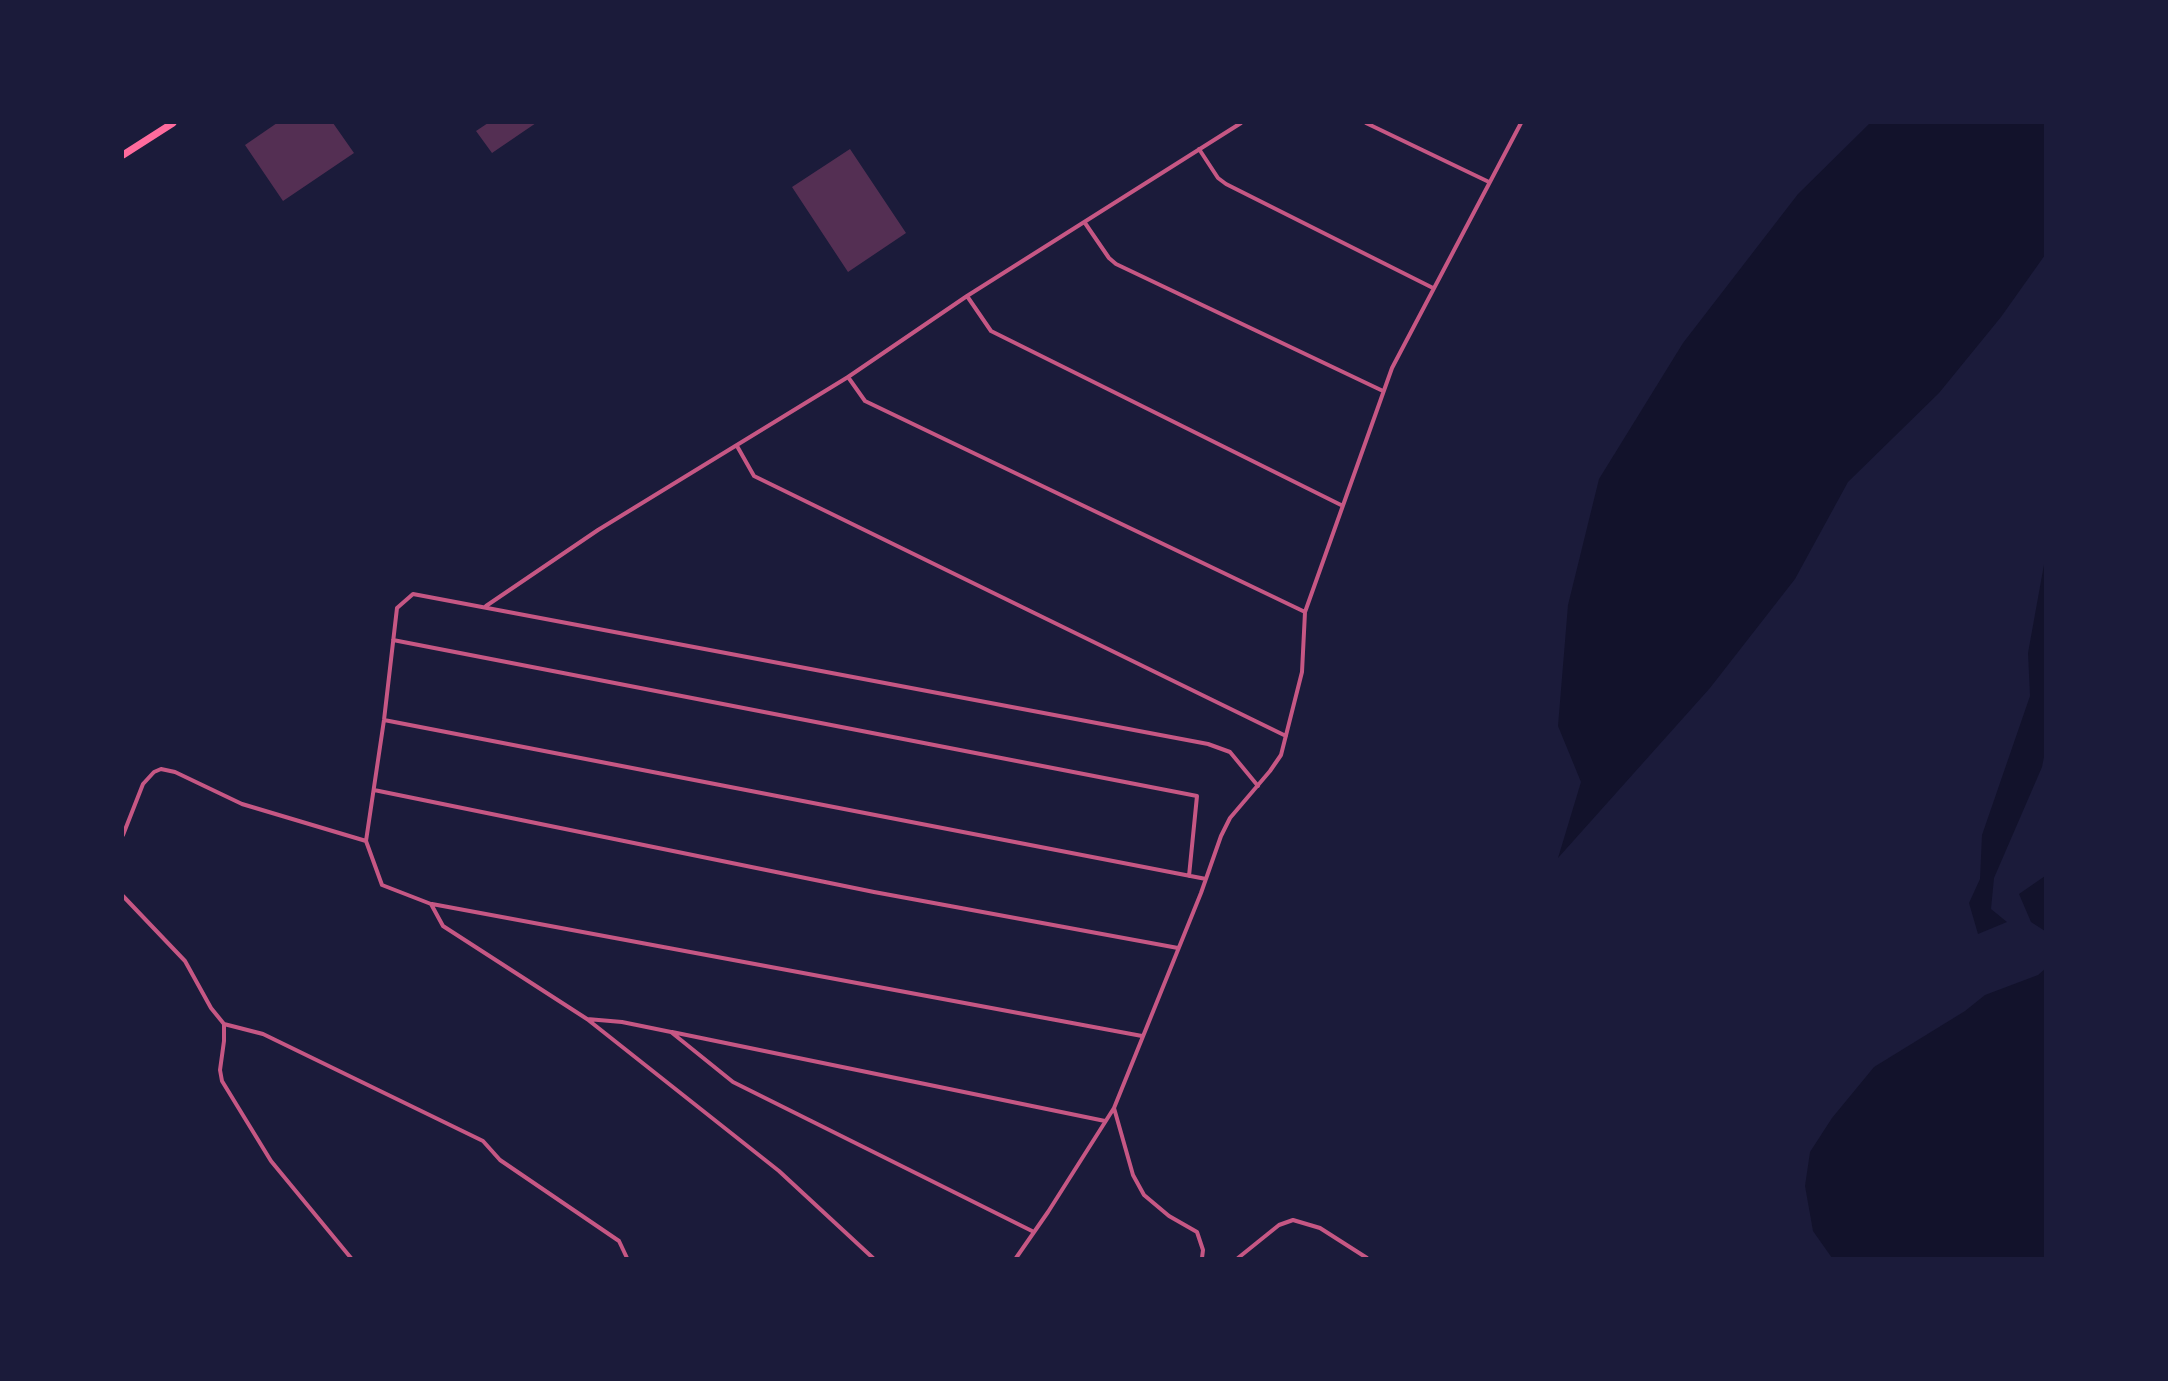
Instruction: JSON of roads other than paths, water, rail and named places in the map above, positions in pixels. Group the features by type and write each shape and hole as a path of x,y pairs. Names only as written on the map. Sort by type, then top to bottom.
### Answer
{"main road":[{"path":"123,155 173,123"}],"street":[{"path":"485,607 598,531 848,377 967,296 1241,123"},
{"path":"1366,123 1490,182"},
{"path":"1016,1258 1114,1108 1230,818 1281,755 1302,672 1305,612 1383,391 1392,368 1433,288 1521,123"},
{"path":"1199,149 1218,178 1226,184 1433,288"},
{"path":"1085,223 1116,264 1383,391"},
{"path":"967,296 991,331 1341,505"},
{"path":"848,377 865,401 1305,612"},
{"path":"737,446 754,476 1286,736"},
{"path":"1142,1036 431,904 382,885 366,841 384,720 397,608 413,594 1208,744 1230,752 1258,786"},
{"path":"393,640 1197,796 1189,876"},
{"path":"384,720 1206,879"},
{"path":"123,835 143,784 154,772 161,770 175,772 242,804 366,841"},
{"path":"374,790 862,890 1178,948"},
{"path":"123,896 185,961 211,1008 224,1024 263,1034 483,1141 500,1160 619,1241 627,1258"},
{"path":"431,904 443,926 587,1019 779,1171 873,1258"},
{"path":"587,1019 622,1022 1106,1121"},
{"path":"224,1024 220,1070 222,1081 271,1161 351,1258"},
{"path":"671,1032 733,1082 1034,1232"},
{"path":"1114,1108 1133,1175 1144,1195 1169,1216 1197,1232 1203,1250 1202,1258"},
{"path":"1238,1258 1279,1225 1293,1220 1320,1228 1367,1258"}]}
